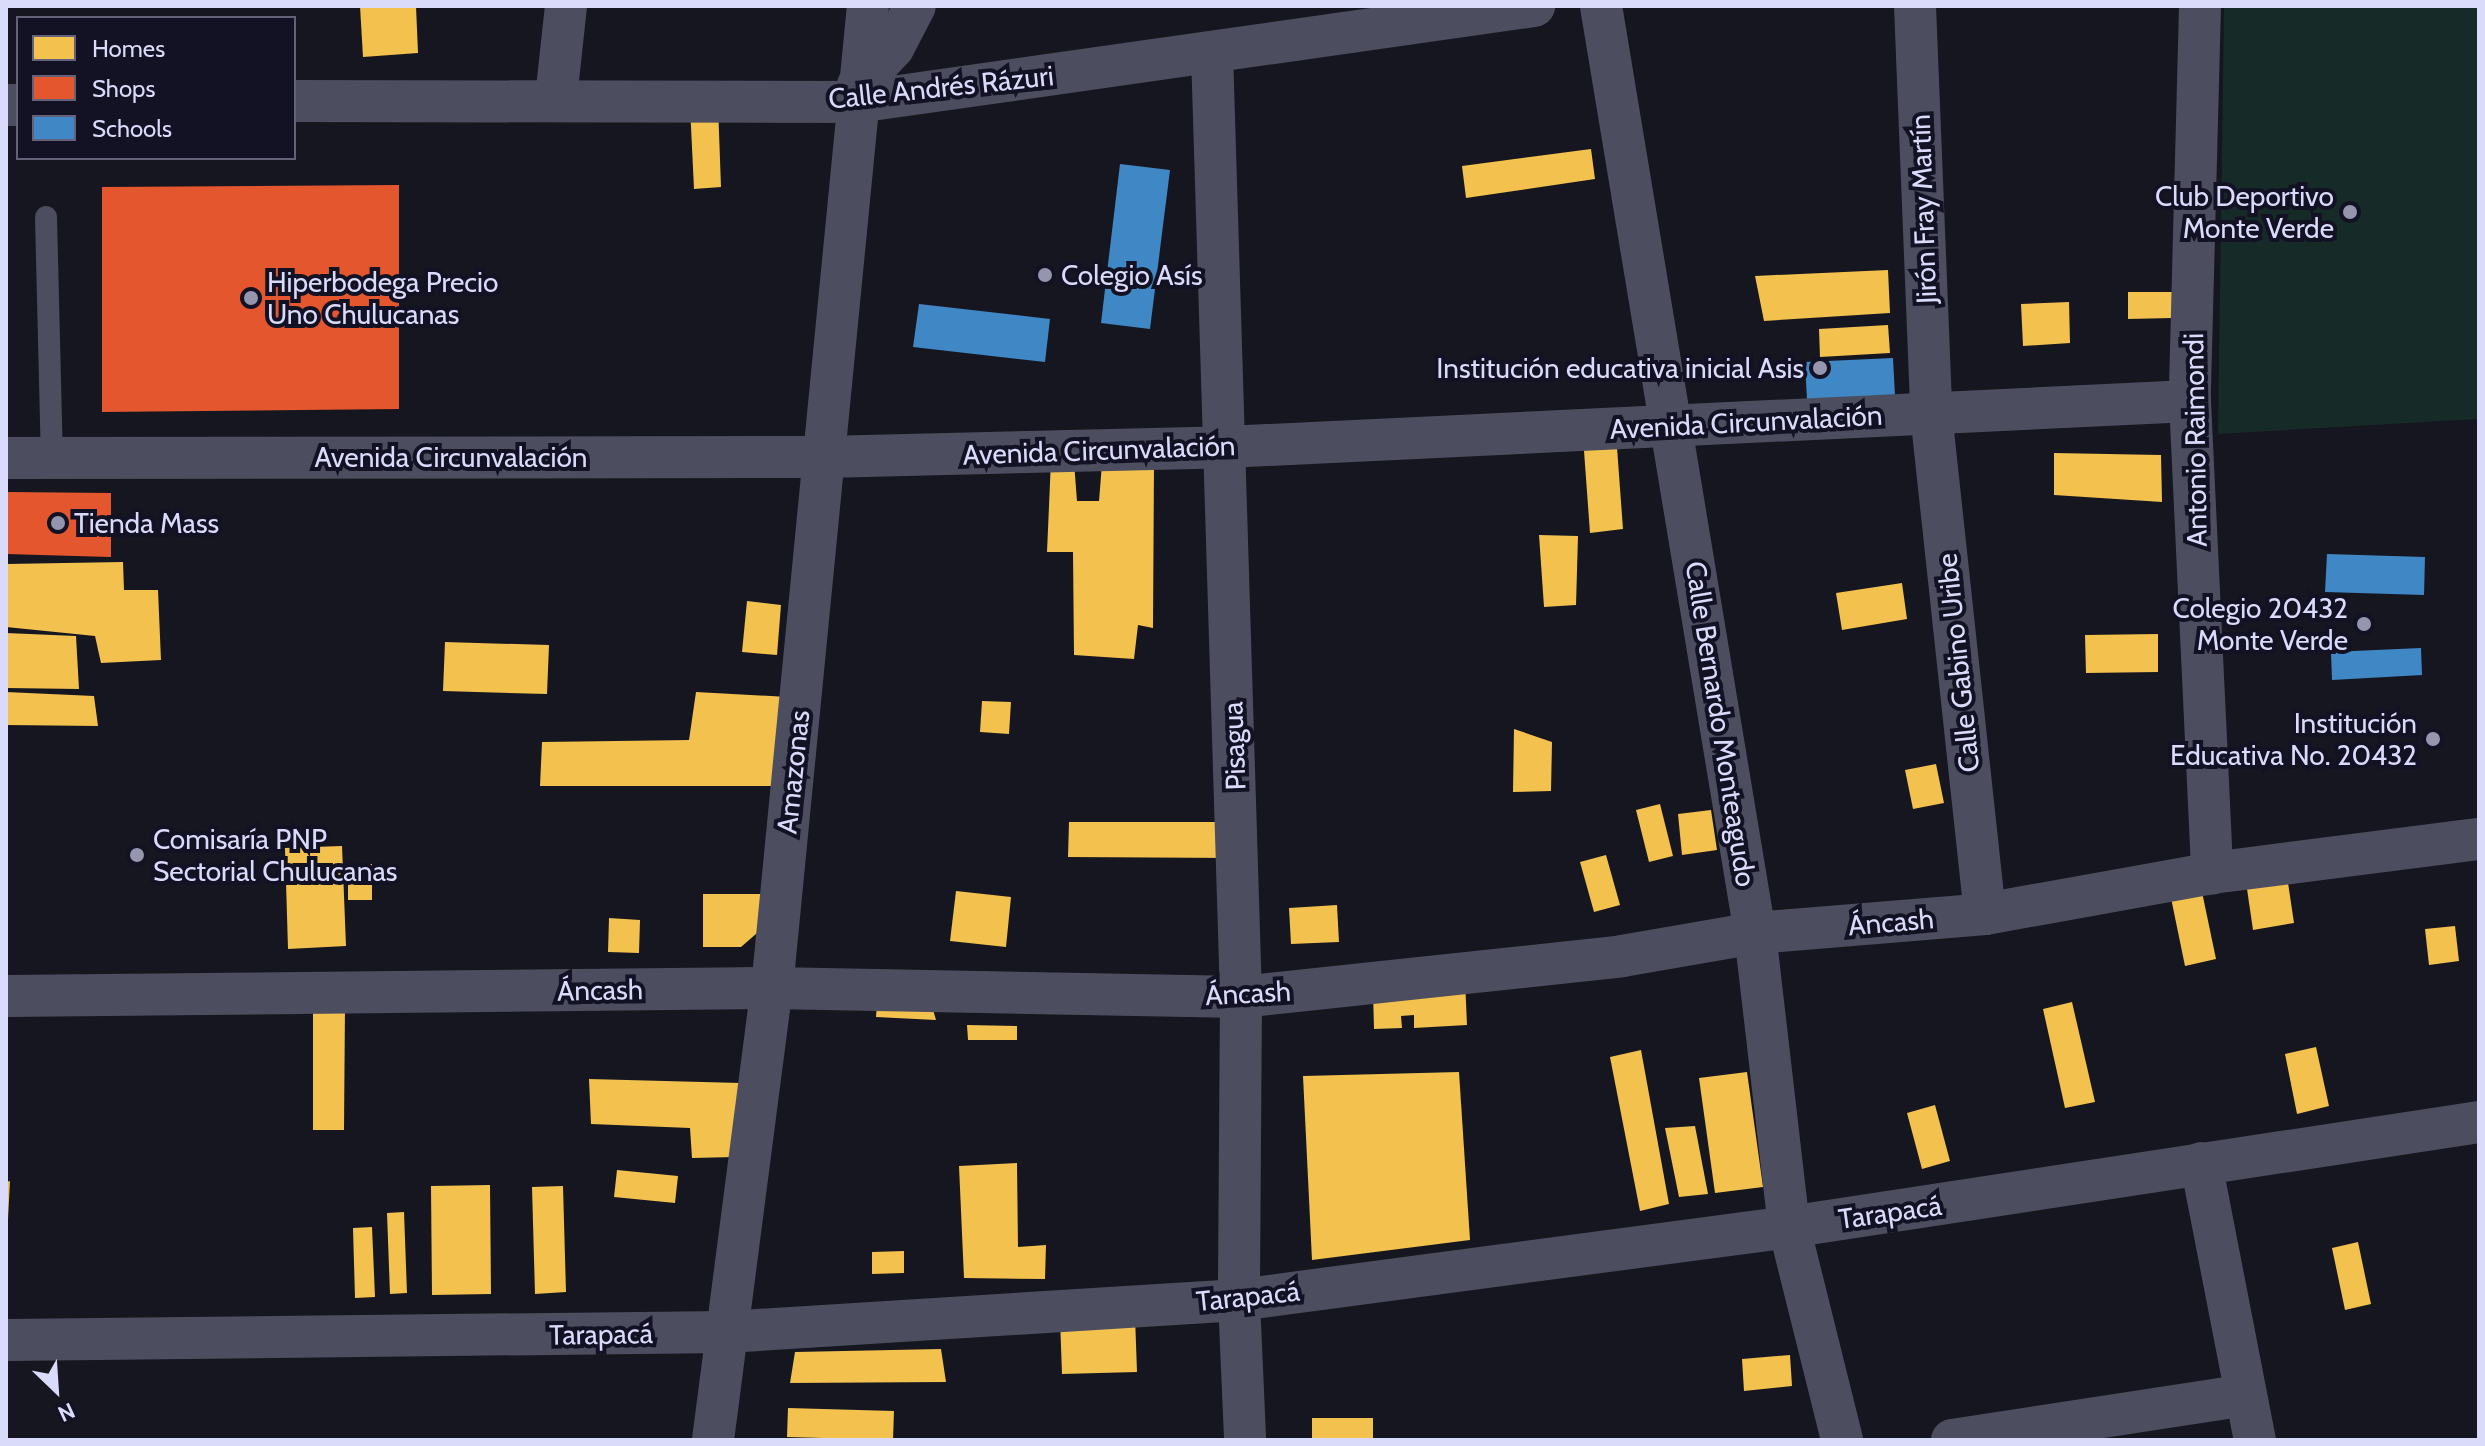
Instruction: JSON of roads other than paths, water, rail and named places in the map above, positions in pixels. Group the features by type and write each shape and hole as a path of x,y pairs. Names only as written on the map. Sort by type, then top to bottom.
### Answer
{"street":[{"path":"556,98 566,6"},
{"name":"Amazonas","path":"713,1440 772,988 868,6"},
{"path":"858,94 893,48 915,6"},
{"name":"Calle Andrés Rázuri","path":"296,101 858,94 1212,53 1534,6"},
{"name":"Calle Bernardo Monteagudo","path":"1601,6 1755,933 1789,1227 1842,1440"},
{"name":"Jirón Fray Martín","path":"1915,6 1931,413"},
{"name":"Antonio Raimondi","path":"2200,6 2190,401 2212,873"},
{"name":"Pisagua","path":"1212,53 1241,997 1239,1300 1245,1440"},
{"name":"Avenida Circunvalación","path":"6,458 824,457 1226,447 2190,401"},
{"name":"Calle Gabino Uribe","path":"1931,413 1985,914"},
{"name":"Áncash","path":"6,996 772,988 1241,997 1622,956 1755,933 1985,914 2212,873 2479,839"},
{"name":"Tarapacá","path":"6,1340 726,1332 1239,1300 1789,1227 2479,1122"},
{"path":"2201,1163 2255,1440"},
{"path":"1952,1440 2245,1395"}],"lane":[{"path":"46,217 52,457"}],"place":[{"name":"Club Deportivo Monte Verde","path":"2350,212"},
{"name":"Colegio Asís","path":"1045,275"},
{"name":"Hiperbodega Precio Uno Chulucanas","path":"251,298"},
{"name":"Institución educativa inicial Asis","path":"1820,368"},
{"name":"Tienda Mass","path":"58,523"},
{"name":"Colegio 20432 Monte Verde","path":"2364,624"},
{"name":"Institución Educativa No. 20432","path":"2433,739"},
{"name":"Comisaría PNP Sectorial Chulucanas","path":"137,855"}]}
